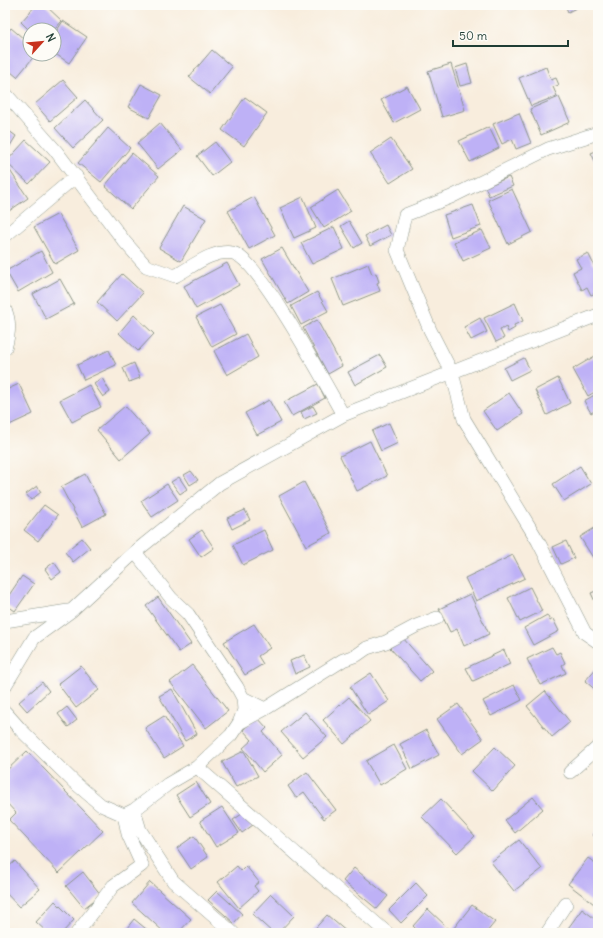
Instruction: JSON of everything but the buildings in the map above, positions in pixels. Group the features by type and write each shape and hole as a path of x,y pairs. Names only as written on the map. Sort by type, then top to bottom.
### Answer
{"street":[{"path":"5,93 56,151 124,241 146,266 175,276 218,252 234,254 243,260 281,307 343,415"},
{"path":"598,133 548,150 451,197 406,215 397,250 430,330 452,373 464,418 538,541 585,633 598,642"},
{"path":"5,236 76,176"},
{"path":"5,310 8,317 9,336 5,348"},
{"path":"5,686 34,638 71,611 135,552 220,483 343,415 598,315"},
{"path":"129,813 168,784 197,768 239,723 244,710 243,698 237,687 188,614 171,598 135,552"},
{"path":"5,621 71,611"},
{"path":"239,723 265,709 343,660 373,646 386,642 416,626 437,618"},
{"path":"243,698 265,709"},
{"path":"5,712 21,730 74,782 101,805 129,813 173,881 233,933"},
{"path":"570,772 598,747"},
{"path":"197,768 387,933"},
{"path":"78,933 113,886 142,865 128,834 129,813"},
{"path":"547,933 566,904"}]}
